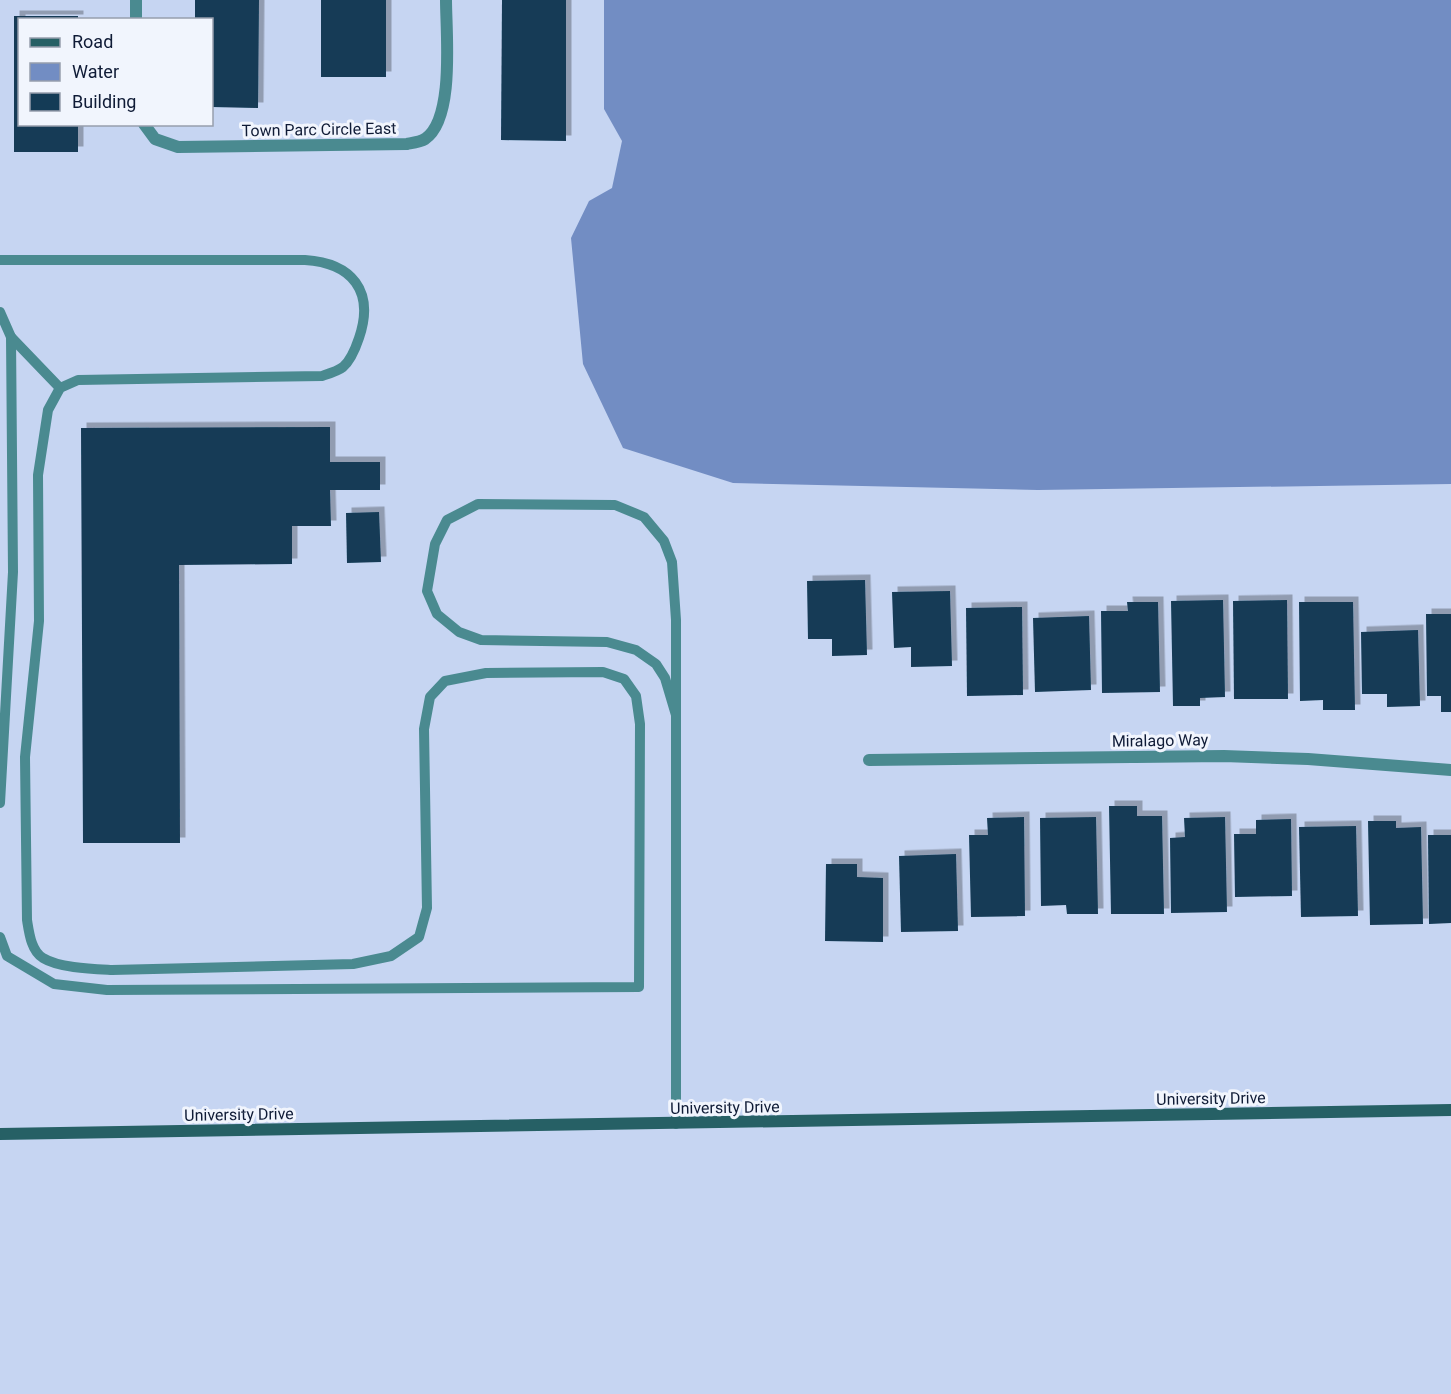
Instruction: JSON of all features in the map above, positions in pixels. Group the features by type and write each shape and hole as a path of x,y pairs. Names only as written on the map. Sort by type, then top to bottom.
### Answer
{"main road":[{"name":"University Drive","path":"0,1134 1451,1110"}],"street":[{"path":"136,0 136,18"},
{"name":"Town Parc Circle East","path":"145,126 155,139 178,147 407,144 425,139 439,121 446,91 446,0"},
{"name":"Miralago Way","path":"869,760 1224,756 1308,759 1451,770"}],"lane":[{"path":"0,260 325,261 342,269 358,285 364,303 363,326 356,346 343,367 322,376 78,380 60,388 48,410 38,475 39,621 25,757 27,920 32,945 42,958 81,969 112,970 353,964 391,956 418,937 427,908 424,729 430,697 445,681 486,673 603,672 624,679 636,696 640,724 639,987 107,990 54,984 7,956 0,937"},
{"path":"0,312 11,337 60,388"},
{"path":"0,803 14,572 11,337"},
{"path":"676,715 665,678 656,664 636,650 608,642 481,640 459,632 437,614 427,591 435,544 447,520 478,504 615,505 644,517 664,541 672,562 676,620 676,715 676,1124"}],"water":[{"path":"604,0 1451,0 1451,484 1038,490 733,483 623,448 583,364 571,238 589,201 612,188 622,141 604,109"}],"building":[{"path":"195,0 259,0 258,108 213,107 213,18 195,18"},
{"path":"321,0 386,0 386,77 321,77"},
{"path":"502,0 566,0 566,141 501,140"},
{"path":"14,16 78,16 78,18 18,18 18,126 78,126 78,152 14,152"},
{"path":"330,427 330,462 380,462 380,490 330,490 331,526 292,526 292,564 179,565 180,843 83,843 81,428"},
{"path":"379,512 381,562 347,563 346,513"},
{"path":"865,580 867,655 832,656 832,639 808,639 807,581"},
{"path":"950,591 952,666 911,667 911,647 894,648 892,592"},
{"path":"1223,600 1225,697 1200,698 1200,706 1173,706 1171,601"},
{"path":"1287,600 1288,699 1234,699 1233,601"},
{"path":"1127,602 1158,602 1160,692 1102,693 1101,611 1128,611"},
{"path":"1299,602 1353,602 1355,710 1323,710 1323,700 1300,701"},
{"path":"1022,607 1023,695 967,696 966,608"},
{"path":"1426,614 1451,614 1451,712 1441,712 1441,696 1427,696"},
{"path":"1089,616 1091,690 1035,692 1033,618"},
{"path":"1418,630 1420,706 1387,707 1387,694 1362,694 1361,632"},
{"path":"1109,806 1137,806 1137,816 1162,816 1164,914 1111,914"},
{"path":"1024,817 1025,916 971,917 969,835 988,835 987,818"},
{"path":"1096,817 1098,914 1067,914 1066,905 1041,906 1040,818"},
{"path":"1225,817 1227,912 1171,913 1170,838 1185,837 1184,818"},
{"path":"1291,819 1292,896 1235,897 1234,834 1256,834 1256,820"},
{"path":"1368,821 1396,821 1396,828 1421,827 1423,924 1370,925"},
{"path":"1356,826 1358,916 1301,917 1299,827"},
{"path":"1428,835 1451,835 1451,923 1429,924"},
{"path":"956,854 958,931 901,932 899,856"},
{"path":"826,864 857,864 857,877 883,878 883,942 825,941"}]}
